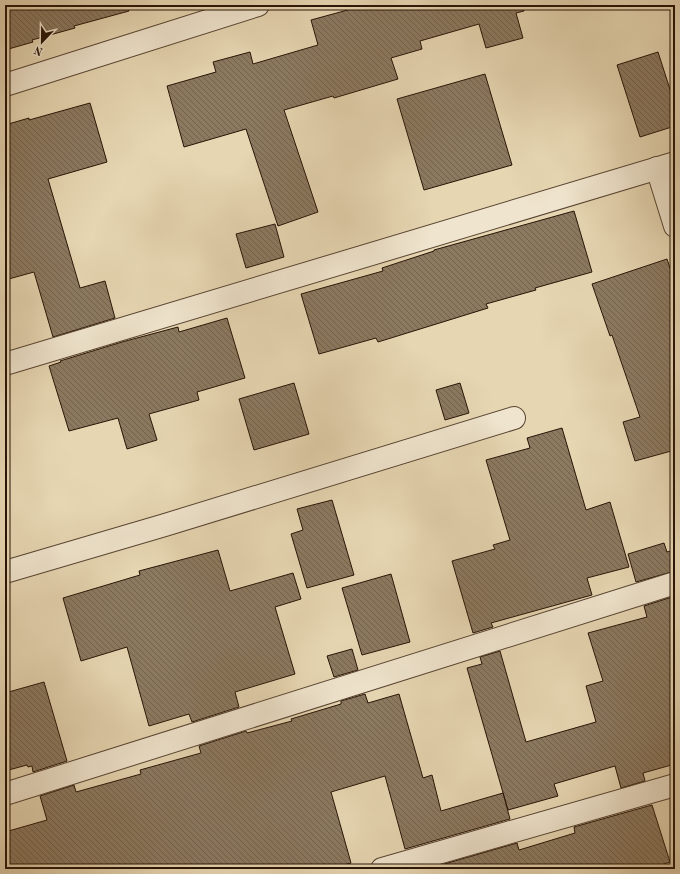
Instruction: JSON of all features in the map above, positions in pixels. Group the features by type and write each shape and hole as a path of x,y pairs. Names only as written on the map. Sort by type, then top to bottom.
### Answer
{"street":[{"path":"5,85 258,5"},
{"path":"5,364 666,166 675,226"},
{"path":"5,572 172,523 514,418"},
{"path":"5,794 675,583"},
{"path":"382,869 675,785"}],"building":[{"path":"5,5 128,5 129,11 74,26 75,28 32,40 33,42 5,50"},
{"path":"366,5 524,5 524,11 516,13 523,38 486,48 479,24 420,41 422,49 391,58 398,79 334,98 333,96 284,110 318,212 278,226 246,129 184,147 167,86 216,72 213,62 250,52 253,64 318,45 311,20"},
{"path":"658,52 675,105 675,126 640,137 617,65"},
{"path":"485,74 512,165 424,190 397,99"},
{"path":"90,103 107,162 48,179 80,288 105,281 115,318 53,337 34,272 5,280 5,125"},
{"path":"574,211 592,272 486,304 488,308 378,342 376,338 319,354 301,294 383,271 382,268 434,250"},
{"path":"275,224 284,257 246,268 236,234"},
{"path":"667,259 675,283 675,450 635,461 623,422 640,417 612,335 610,336 592,284"},
{"path":"227,318 245,378 197,392 199,400 149,414 157,440 127,449 118,418 69,431 49,366 61,362 60,361 122,342 178,327 179,332"},
{"path":"294,383 309,434 254,450 239,399"},
{"path":"460,383 469,413 445,420 436,390"},
{"path":"562,428 586,510 610,502 629,567 587,578 592,595 491,623 493,627 473,633 452,561 495,549 493,545 510,540 486,460 530,448 527,438"},
{"path":"332,500 354,575 307,588 291,534 303,530 297,509"},
{"path":"664,543 667,552 675,550 675,571 636,582 628,554"},
{"path":"218,550 230,591 293,573 301,599 275,607 295,674 235,692 239,707 192,722 189,714 149,726 127,647 81,661 63,598 140,575 139,571"},
{"path":"391,574 410,642 362,655 342,588"},
{"path":"675,596 675,764 643,773 645,781 621,788 615,766 554,784 558,796 508,810 467,668 482,664 480,657 500,651 526,742 596,722 586,686 603,681 588,633 647,617 644,606"},
{"path":"352,649 358,670 334,677 327,656"},
{"path":"44,682 67,761 33,772 32,766 28,767 27,765 5,771 5,693"},
{"path":"365,694 368,703 399,694 423,778 432,775 441,811 503,793 510,819 405,849 385,776 331,792 351,863 328,869 326,869 325,864 307,869 5,869 5,832 47,820 40,796 74,785 76,792 141,774 140,770 201,753 199,746 246,731 247,733 292,721 291,719 341,704 341,701"},
{"path":"652,805 670,862 649,869 427,869 517,843 519,850 575,833 574,827"}]}
